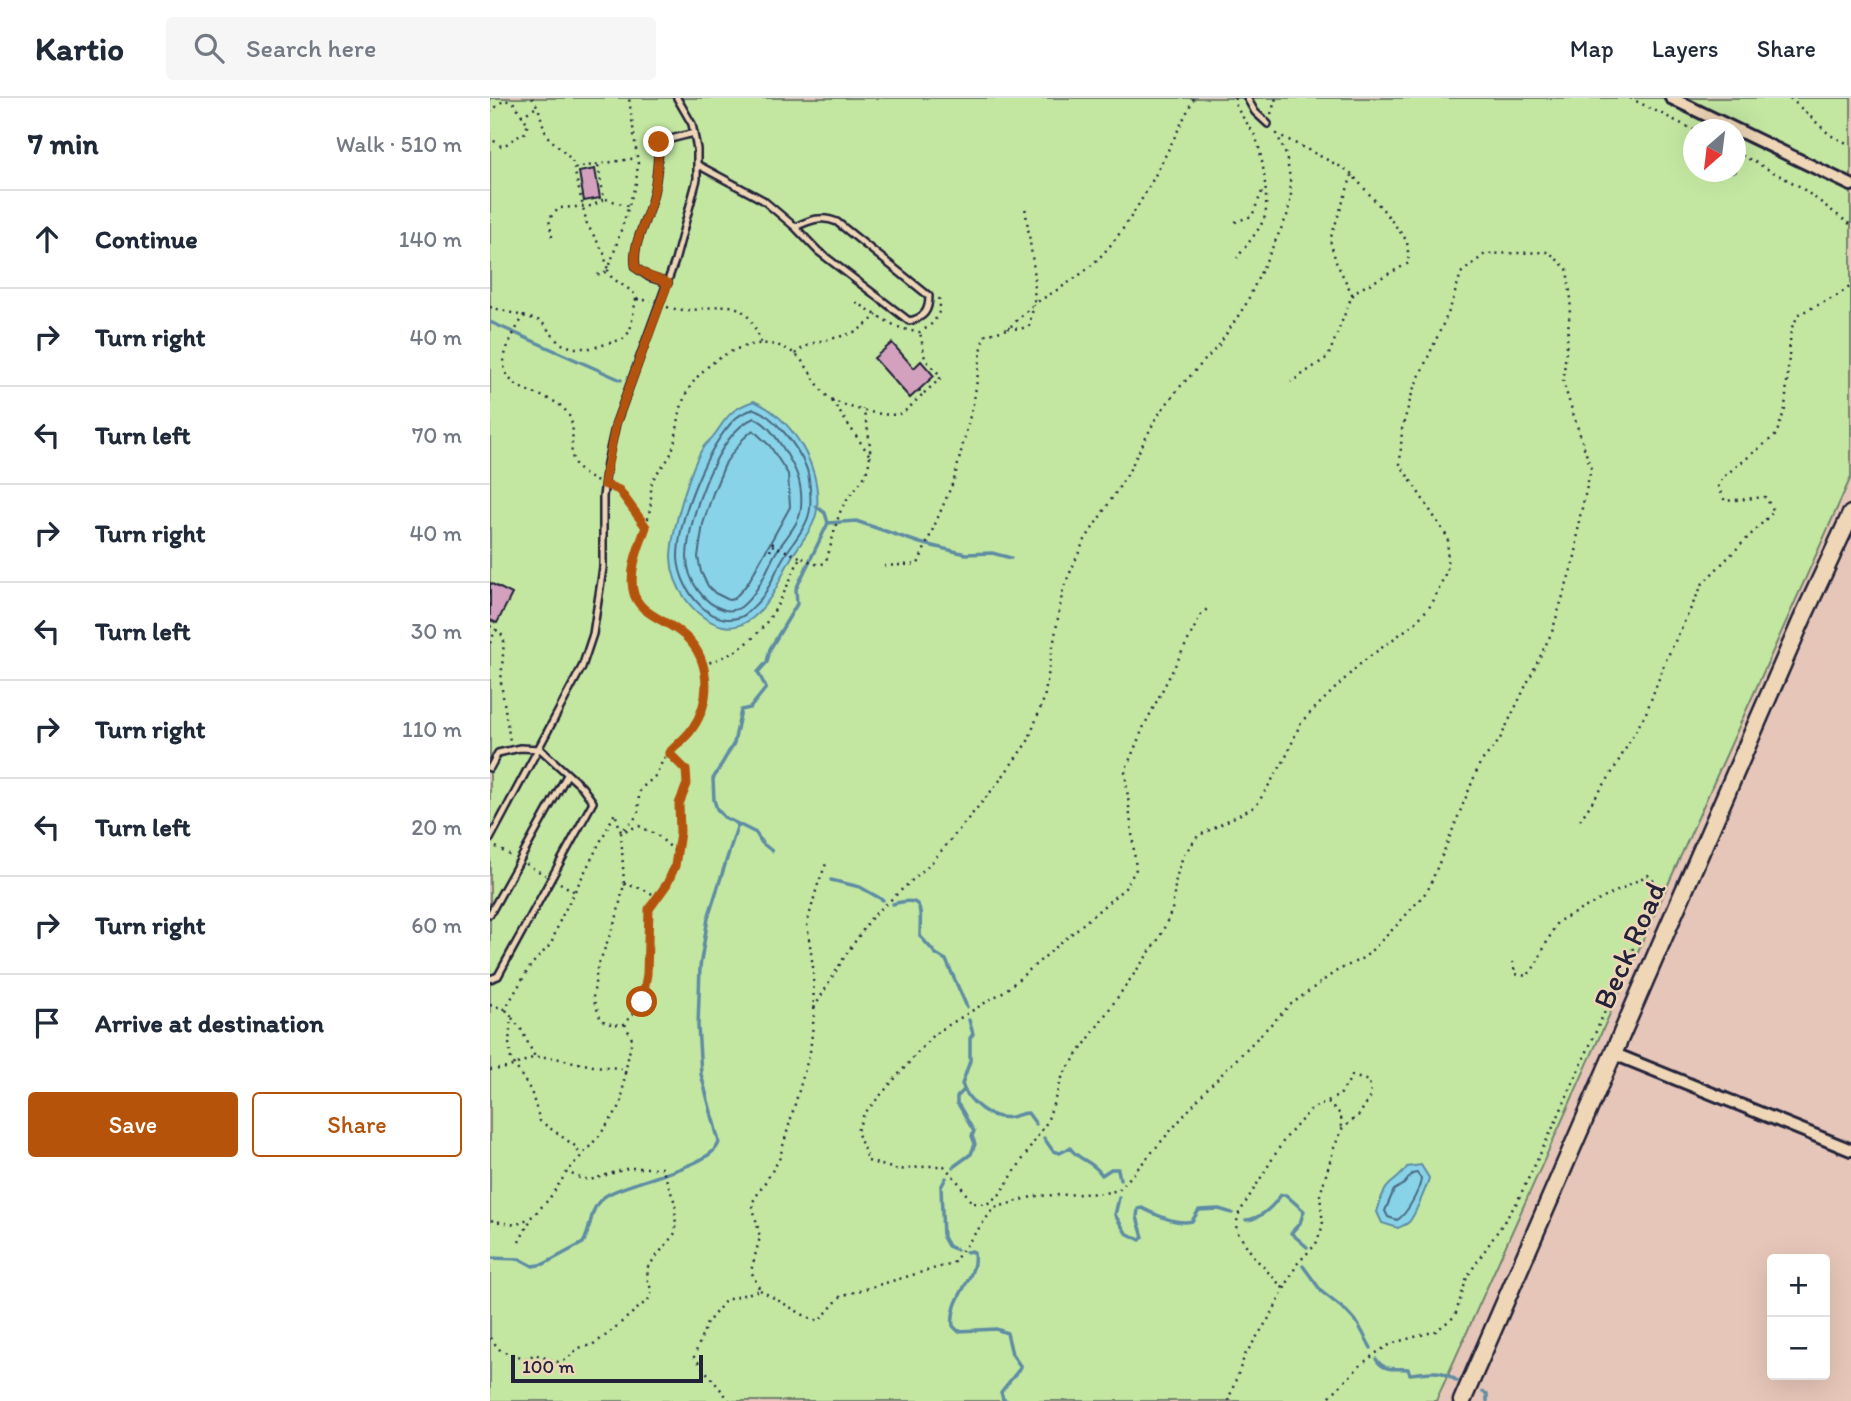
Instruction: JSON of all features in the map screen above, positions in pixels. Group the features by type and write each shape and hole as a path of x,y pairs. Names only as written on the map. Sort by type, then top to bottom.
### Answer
{"main road":[{"name":"Beck Road","path":"1462,1401 1612,1053 1851,513"}],"street":[{"path":"1671,98 1851,185"},
{"path":"1612,1053 1851,1150"}],"lane":[{"path":"490,841 582,667 593,634 603,568 604,484 616,423 661,304 694,191 698,165 694,133 692,124 677,98"},
{"path":"1247,98 1255,112 1268,124"},
{"path":"668,283 636,268 634,257 652,202 659,142 694,133"},
{"path":"698,165 763,200 818,251 909,321 920,319 929,307 929,296 837,222 828,218 811,220 795,227"},
{"path":"490,768 498,753 540,749 582,788 593,802 498,976 490,979"},
{"path":"490,914 567,775"}],"path":[{"path":"490,307 541,321 559,343 573,348 592,348 623,339 630,331 636,299 633,292 612,278 608,271 604,253 587,224 572,160 546,135 538,107 532,98"},
{"path":"608,271 636,183 637,158 630,122 629,98"},
{"path":"1008,328 1034,304 1096,262 1112,243 1157,169 1194,98"},
{"path":"1235,98 1238,114 1254,135 1262,157 1265,217 1237,258"},
{"path":"1630,98 1683,125"},
{"path":"1790,98 1830,135 1851,145"},
{"path":"490,113 504,100 513,102 528,124 524,134 515,136 507,144 501,146 490,138"},
{"path":"521,116 538,107"},
{"path":"814,1008 872,917 932,862 998,783 1028,741 1044,699 1063,589 1083,543 1127,475 1156,418 1178,388 1219,345 1246,303 1287,216 1291,197 1290,178 1286,155 1278,134 1352,175 1407,241 1409,263 1356,291 1328,357 1291,382"},
{"path":"574,169 637,158"},
{"path":"1746,158 1799,186 1851,225"},
{"path":"598,165 604,199"},
{"path":"1352,175 1330,240 1336,262 1353,296"},
{"path":"1236,222 1252,216 1264,186"},
{"path":"552,237 549,219 559,208 592,206 604,199 629,206"},
{"path":"884,566 918,564 954,480 974,400 986,335 1008,328 1030,326 1035,277 1026,207"},
{"path":"827,861 807,924 813,967 814,1008 810,1052 779,1160 752,1203 760,1237 751,1271 760,1290 807,1318 819,1321 841,1296 953,1263 994,1208 1035,1196 1119,1190 1207,1089 1290,1005 1335,972 1364,957 1428,890 1480,763 1499,741 1552,632 1576,553 1579,522 1591,469 1563,382 1571,299 1567,269 1549,252 1520,251 1485,254 1461,273 1450,309 1413,390 1402,429 1400,464 1448,538 1447,570 1432,604 1415,623 1361,663 1301,722 1285,759 1256,806 1198,836 1183,856 1175,878 1172,909 1160,937 1063,1075 1047,1122 1000,1194 987,1204 972,1203 944,1166 898,1170 868,1161 857,1131 864,1114 934,1034 1006,990 1126,887 1136,869 1125,772 1144,726 1201,615 1210,606"},
{"path":"595,276 608,271"},
{"path":"1580,820 1610,776 1646,713 1666,660 1703,583 1774,511 1765,497 1725,501 1718,487 1723,477 1776,435 1784,409 1790,329 1799,314 1835,298 1851,286"},
{"path":"636,299 682,311 724,305 737,307 744,311 761,343"},
{"path":"524,315 503,362 507,374 513,383 561,406 570,418 574,467 585,476 619,490 646,527"},
{"path":"795,355 804,346 856,332 877,315"},
{"path":"830,399 841,405 888,416 901,414 940,379 940,375 925,359 920,332"},
{"path":"621,832 637,815 640,792 656,775 669,753 691,730 706,694 701,657 681,632 641,607 633,593 632,573 651,507 653,481 671,454 681,401 691,385 720,358 733,350 761,343 786,349 805,364 816,384 830,399 870,456"},
{"path":"919,390 923,394"},
{"path":"772,545 818,565 825,563 839,514 849,493 861,481 869,466 870,446 863,409"},
{"path":"770,551 774,540"},
{"path":"703,666 736,651 761,629 779,605 802,558"},
{"path":"490,626 496,629 504,640 501,683 512,750"},
{"path":"490,643 496,629"},
{"path":"505,1009 531,965 551,944 615,813 621,832 624,884 617,916 597,969 593,998 601,1020 613,1025 625,1024 642,1002 647,974 649,909 667,884 675,866 680,832 679,804 687,784 686,770 669,753"},
{"path":"621,832 639,826 657,835 676,851"},
{"path":"490,841 575,892"},
{"path":"1325,1401 1379,1351 1393,1343 1436,1331 1455,1316 1467,1277 1516,1204 1556,1121 1660,888 1648,875 1557,922 1535,966 1527,976 1515,974 1513,962"},
{"path":"624,884 656,896"},
{"path":"490,1005 505,1009 521,1029 535,1057"},
{"path":"511,1016 511,1059 531,1091 540,1121 575,1146 581,1156"},
{"path":"519,1242 533,1216 621,1105 632,1039 625,1024"},
{"path":"490,1070 507,1068 535,1057 550,1057 593,1066 620,1068 625,1073"},
{"path":"1284,1289 1254,1257 1236,1230 1237,1219 1284,1140 1311,1109 1340,1095 1352,1076 1368,1081 1371,1096 1359,1115 1342,1129"},
{"path":"1228,1401 1245,1355 1297,1264 1316,1244 1323,1225 1320,1195 1342,1129 1340,1115 1327,1102"},
{"path":"490,1338 501,1351 520,1358 528,1359 534,1354 540,1354 557,1362 568,1359 578,1348 592,1345 604,1338 649,1299 652,1291 648,1283 647,1268 676,1232 675,1203 662,1168 629,1168 590,1180 567,1172"},
{"path":"490,1220 516,1225 533,1216"},
{"path":"730,1401 694,1357 706,1323 726,1300 760,1290"}],"green space":[{"path":"490,98 1851,98 1851,477 1436,1401 490,1401"}],"water":[{"path":"754,401 781,419 802,446 814,477 817,509 810,529 766,604 745,623 726,627 703,616 686,600 672,569 672,547 687,484 704,446 732,412"},
{"path":"1421,1165 1429,1178 1411,1219 1398,1228 1382,1223 1377,1212 1385,1190 1407,1167"}],"building":[{"path":"595,169 600,198 584,201 579,172"},
{"path":"892,343 914,368 921,361 934,376 910,398 874,358"},
{"path":"490,583 512,594 497,623 490,620"}],"waterway":[{"path":"490,322 621,380"},
{"path":"772,851 762,843 756,833 724,817 717,809 713,779 734,743 741,710 750,708 766,688 758,672 767,662 770,649 797,604 796,589 828,523 825,513 816,506"},
{"path":"828,523 856,521 920,543 966,554 992,553 1011,558"},
{"path":"490,1258 520,1259 533,1266 544,1264 583,1243 594,1211 607,1195 702,1159 713,1151 719,1142 701,1074 698,1026 700,967 708,918 738,824"},
{"path":"831,880 860,887 883,900"},
{"path":"893,904 911,901 919,907 920,936 936,954 946,960 967,1007"},
{"path":"969,1020 973,1034 970,1038 970,1061 962,1084 965,1091 988,1113 1003,1117 1028,1113 1036,1124"},
{"path":"953,1167 971,1154 975,1144 972,1136 974,1131 957,1103 957,1097 964,1090"},
{"path":"1044,1138 1053,1151 1060,1153 1070,1148 1102,1175 1111,1169 1118,1169 1120,1179"},
{"path":"946,1178 941,1187 943,1237 948,1246 957,1250"},
{"path":"1246,1220 1262,1215 1281,1195 1286,1195 1304,1211 1300,1223 1291,1233 1307,1247"},
{"path":"1119,1198 1115,1215 1126,1233 1140,1240 1143,1237 1137,1217 1138,1209 1142,1208 1180,1222 1192,1221 1199,1210 1219,1209 1232,1213"},
{"path":"966,1252 974,1253 974,1263 955,1306 953,1326 958,1331 996,1329 1007,1333 1012,1354 1021,1367 1001,1392 1003,1399 1008,1401"},
{"path":"1303,1266 1322,1292 1358,1324 1371,1348"},
{"path":"1376,1359 1386,1368 1408,1369 1410,1374 1439,1372 1457,1381"},
{"path":"1483,1392 1487,1394 1487,1401"}],"route":[{"path":"642,1002 647,974 649,909 667,884 675,866 680,832 679,804 687,784 686,770 669,753 691,730 706,694 706,676 701,657 681,632 641,607 633,593 632,573 646,527 619,490 604,484 616,423 668,283 636,268 634,257 652,202 659,142"}]}
